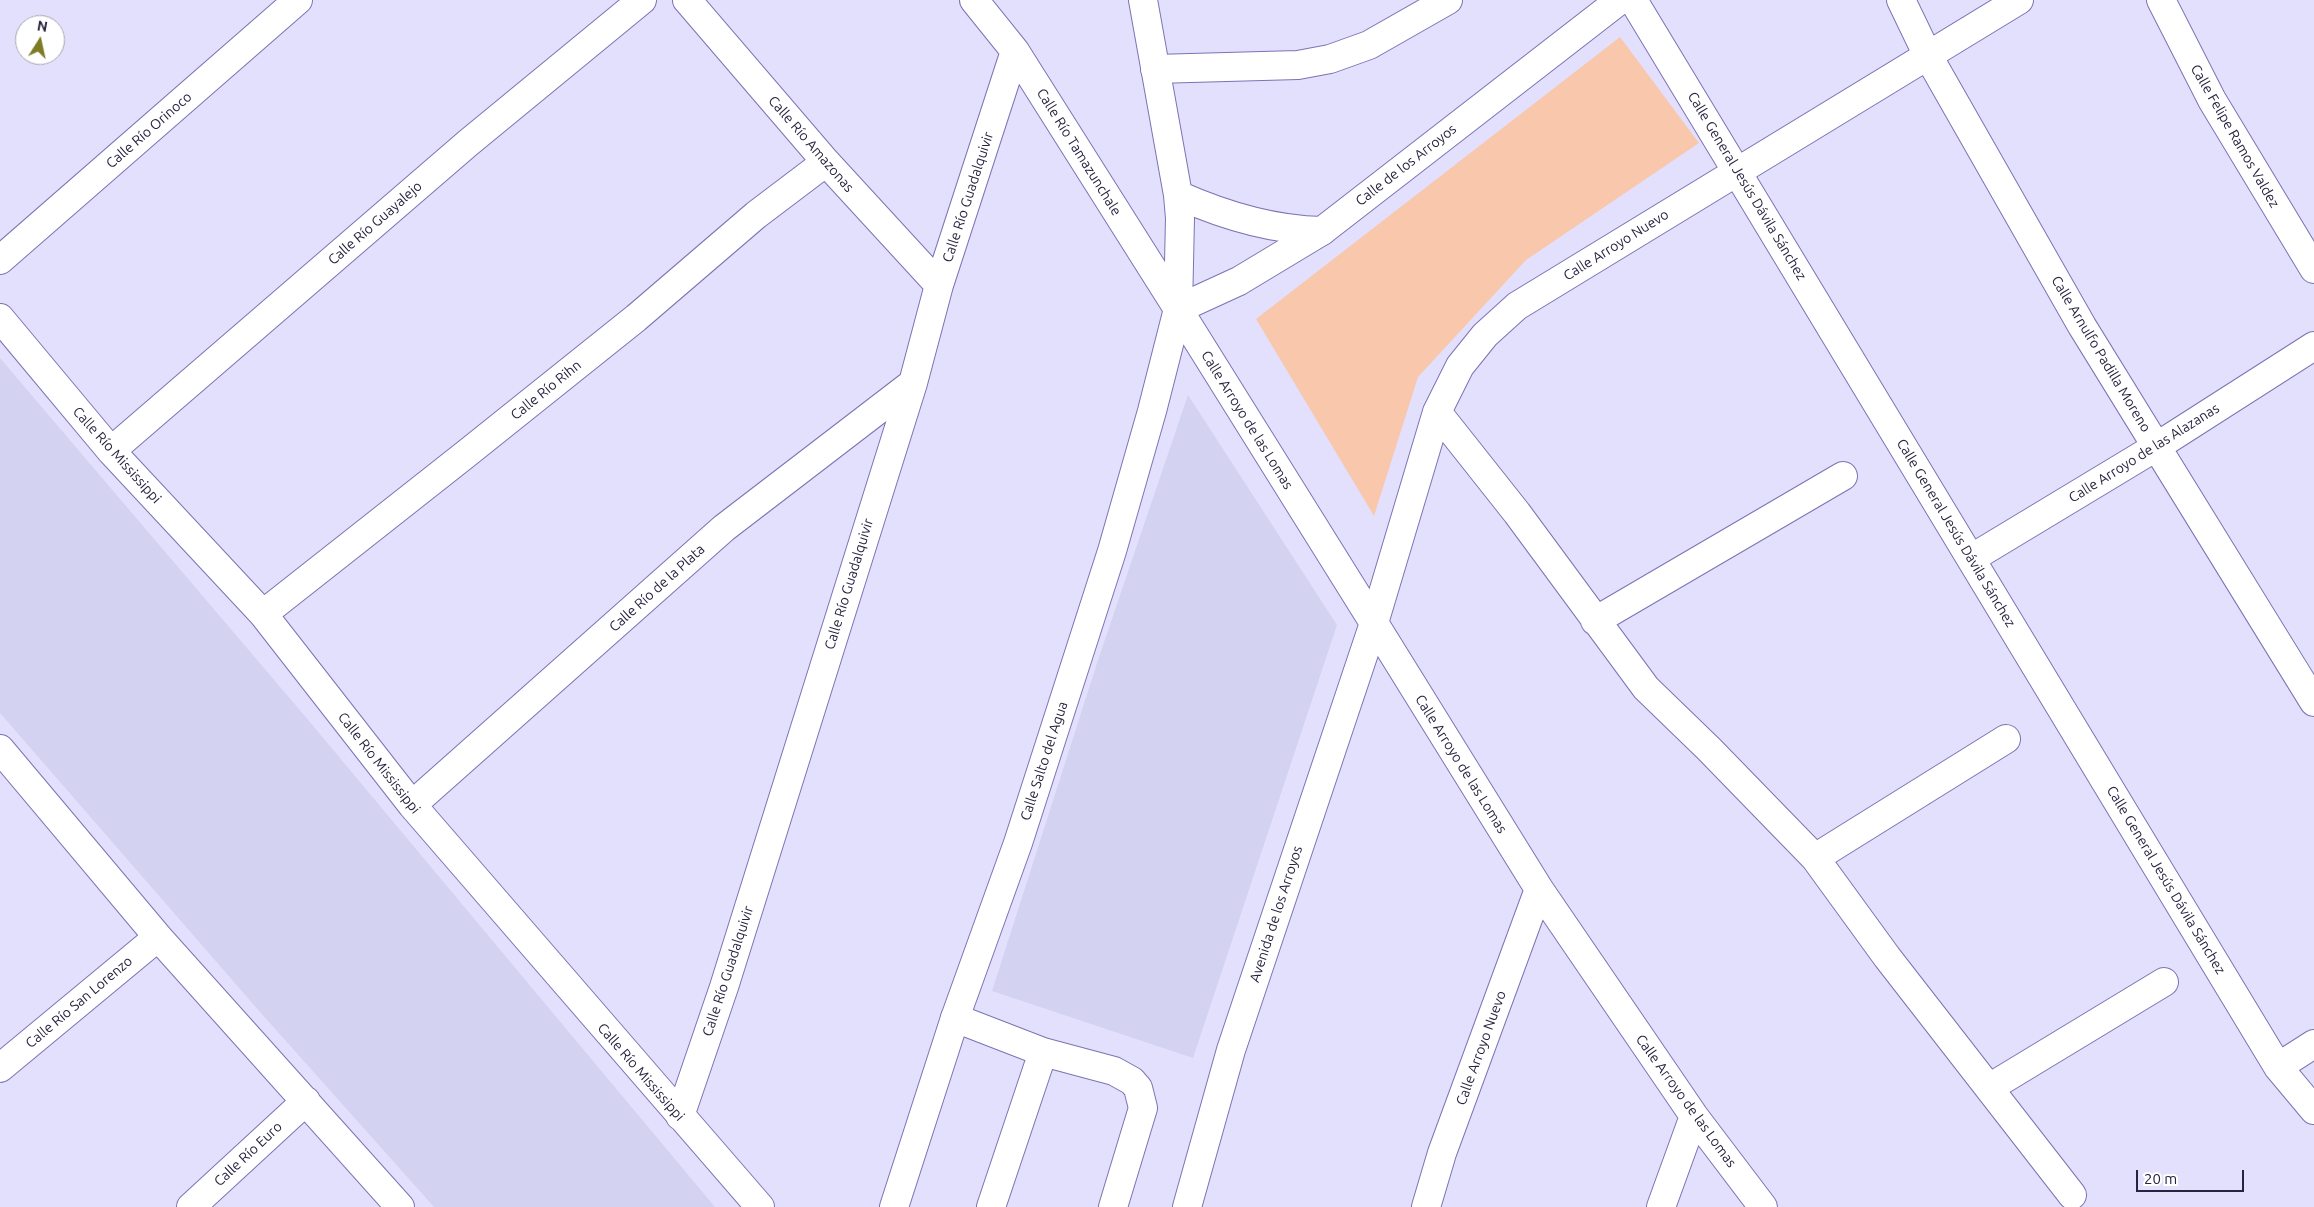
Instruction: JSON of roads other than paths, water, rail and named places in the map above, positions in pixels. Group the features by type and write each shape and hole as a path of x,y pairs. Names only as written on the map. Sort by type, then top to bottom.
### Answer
{"street":[{"name":"Calle Río Orinoco","path":"0,260 298,0"},
{"name":"Calle Río Guayalejo","path":"111,451 468,143 642,0"},
{"name":"Calle Río Amazonas","path":"687,0 826,162 939,285"},
{"name":"Calle Río Tamazunchale","path":"974,0 1015,51 1178,309"},
{"name":"Calle Salto del Agua","path":"894,1207 956,1018 1018,843 1112,551 1152,411 1178,309 1180,218 1178,195 1143,0"},
{"path":"1155,69 1298,65 1330,59 1369,45 1448,0"},
{"name":"Calle de los Arroyos","path":"1178,309 1239,281 1322,231 1620,0"},
{"name":"Calle General Jesús Dávila Sánchez","path":"1633,0 2278,1067 2314,1110"},
{"name":"Calle Arnulfo Padilla Moreno","path":"1901,0 1927,54 2082,326 2314,702"},
{"name":"Calle Arroyo Nuevo","path":"1374,623 1437,412 1460,366 1484,335 1517,306 1927,54 2019,0"},
{"name":"Calle Felipe Ramos Valdez","path":"2161,0 2212,100 2314,269"},
{"name":"Calle Río Guadalquivir","path":"680,1116 724,987 912,383 939,285 1015,51"},
{"name":"Calle Río Rihn","path":"264,614 636,318 756,215 826,162"},
{"path":"1178,195 1207,208 1241,218 1274,226 1322,231"},
{"name":"Calle Arroyo de las Lomas","path":"1178,309 1539,889 1694,1116 1764,1207"},
{"name":"Calle Río Mississippi","path":"0,318 111,451 264,614 412,805 760,1207"},
{"name":"Calle Arroyo de las Alazanas","path":"1972,558 2156,447 2314,346"},
{"name":"Calle Río de la Plata","path":"412,805 724,528 912,383"},
{"path":"1437,412 1517,513 1646,688 1709,749 1815,858 1887,957 2072,1195"},
{"path":"1595,621 1844,476"},
{"name":"Avenida de los Arroyos","path":"1186,1207 1231,1050 1374,623"},
{"path":"1815,858 2006,739"},
{"path":"4,763 400,1207"},
{"name":"Calle Arroyo Nuevo","path":"1426,1207 1442,1153 1539,889"},
{"name":"Calle Río San Lorenzo","path":"0,1068 158,937"},
{"path":"1989,1088 2164,982"},
{"path":"956,1018 1043,1052 1114,1071 1132,1081 1138,1088 1142,1108 1113,1207"},
{"path":"2278,1067 2314,1044"},
{"path":"991,1207 1043,1052"},
{"name":"Calle Río Euro","path":"191,1207 306,1100"},
{"path":"1661,1207 1694,1116"}]}
